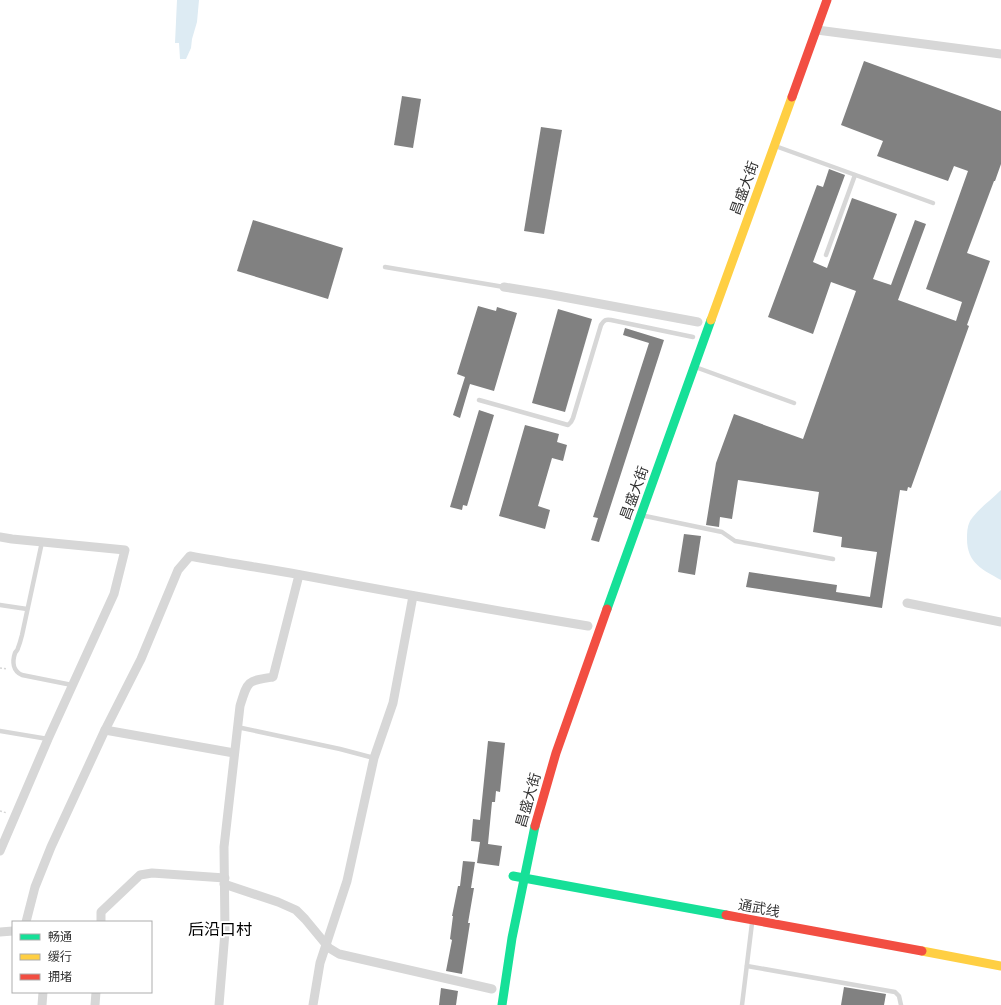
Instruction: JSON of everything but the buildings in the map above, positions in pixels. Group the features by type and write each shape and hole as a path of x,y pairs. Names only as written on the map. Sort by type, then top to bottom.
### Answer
{"highway":[{"name":"昌盛大街","path":"502,1005 523,878 541,802 559,744 827,0"},
{"path":"692,340 700,318"},
{"name":"通武线","path":"514,864 511,879 523,878 1001,966"},
{"path":"491,1000 493,984"}],"street":[{"path":"816,30 1001,54"},
{"path":"504,287 700,318"},
{"path":"0,537 12,540 126,550 114,594 48,739 0,851"},
{"path":"26,921 35,887 51,847 105,730 141,659 178,570 190,556 588,626"},
{"path":"219,1005 225,932 224,847 240,706 245,688 249,683 254,680 273,677 298,575"},
{"path":"313,1005 320,963 347,881 374,758 393,703 413,596"},
{"path":"907,603 1001,622"},
{"path":"105,730 234,753"},
{"path":"101,921 101,912 140,875 152,873 224,881 296,910 326,945 345,956 493,984"},
{"path":"0,932 12,930"},
{"path":"42,1005 43,993"},
{"path":"95,1005 96,993"}],"lane":[{"path":"774,145 932,203"},
{"path":"826,255 855,175"},
{"path":"385,267 504,287"},
{"path":"479,400 568,425 573,418 603,321 607,319 692,340"},
{"path":"694,367 794,403"},
{"path":"641,515 722,532 735,541 833,559"},
{"path":"42,542 18,650 16,652 13,664 17,673 22,675 72,685"},
{"path":"0,605 27,609"},
{"path":"237,727 340,749 374,758"},
{"path":"0,731 48,739"},
{"path":"742,1005 753,921"},
{"path":"747,966 895,992 899,996 901,1005"}],"shaded area":[{"path":"177,0 199,0 197,22 191,48 186,59 180,59 179,43 175,43"},
{"path":"1001,490 1001,580 977,565 970,554 967,539 970,521"}],"traffic: fast":[{"path":"607,609 711,320"},
{"path":"502,1005 512,938 535,826"},
{"path":"513,876 726,915"}],"traffic: slow":[{"path":"711,320 792,97"},
{"path":"922,951 1001,966"}],"traffic: jam":[{"path":"792,97 827,0"},
{"path":"535,826 556,753 607,609"},
{"path":"726,915 922,951"}],"district":[{"name":"后沿口村","path":"220,929"}]}
